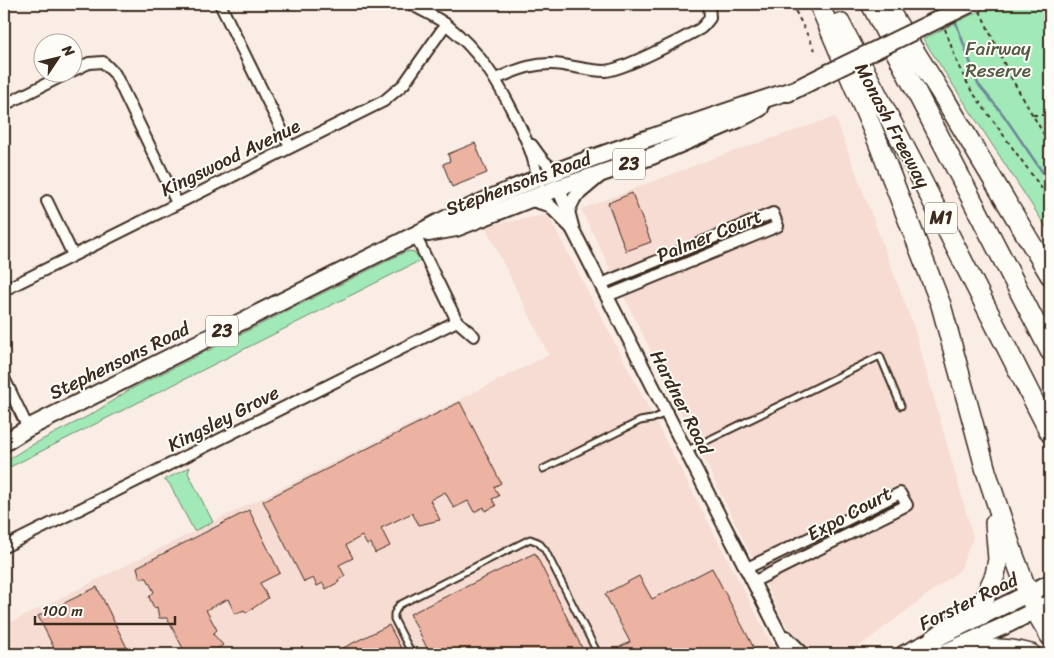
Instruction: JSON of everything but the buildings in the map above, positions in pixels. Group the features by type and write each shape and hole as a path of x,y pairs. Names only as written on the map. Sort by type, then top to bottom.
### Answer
{"highway":[{"path":"820,4 878,142 941,305 986,471 1013,553 1038,602 1050,636"},
{"name":"Monash Freeway","path":"830,4 922,180 1050,433"},
{"name":"Monash Freeway","path":"871,4 1050,351"},
{"path":"885,4 946,101 1050,275"},
{"path":"939,650 983,601 995,575 998,559 996,532 986,471"},
{"path":"939,650 1002,648 1031,654"}],"main road":[{"name":"Stephensons Road","path":"415,235 456,228 558,188 652,156 739,119 828,73 970,4"},
{"name":"Stephensons Road","path":"4,443 28,428 458,212 560,170 729,110 796,89"},
{"path":"537,179 558,188"},
{"name":"Forster Road","path":"904,654 939,650 1038,602 1050,582"}],"street":[{"path":"220,4 290,147"},
{"path":"411,4 446,24 476,52 496,80 524,134 534,162 537,179"},
{"path":"496,80 521,68 542,64 562,64 585,70 606,71 632,62 702,28 710,18 709,4"},
{"name":"Kingswood Avenue","path":"4,290 384,101 404,84 446,24"},
{"path":"82,66 89,63 103,62 115,74 177,203"},
{"path":"4,105 51,82"},
{"path":"524,134 548,165 560,170"},
{"path":"568,211 575,197 604,173"},
{"name":"Hardner Road","path":"558,188 568,211 573,230 790,654"},
{"path":"528,200 542,202 552,207 573,230"},
{"path":"47,201 73,255"},
{"name":"Palmer Court","path":"601,284 773,213 778,226 607,296"},
{"path":"415,235 457,321 474,336"},
{"path":"704,241 709,254"},
{"name":"Kingsley Grove","path":"4,547 457,321"},
{"path":"4,378 28,428"},
{"name":"Expo Court","path":"746,568 900,492 907,505 753,582"},
{"path":"830,528 836,540"},
{"name":"Hardner Road","path":"779,630 803,654"}],"lane":[{"path":"686,451 880,356 901,406"},
{"path":"543,469 640,421 652,420 666,413"},
{"path":"412,654 394,619 394,614 399,605 530,539 538,542 544,550 598,654"}],"path":[{"path":"792,4 815,50"},
{"path":"978,4 1009,74 1050,145"},
{"path":"944,26 958,65 971,90 1050,200"},
{"path":"1033,115 1050,115"}],"shaded area":[{"path":"835,117 914,328 973,537 960,570 849,654 813,654 784,622 581,209 717,157"},
{"path":"545,215 549,217 777,654 4,654 4,626 549,355 485,226"}],"green space":[{"name":"Fairway Reserve","path":"993,4 1050,4 1050,233 923,39"},
{"path":"409,251 414,252 421,260 4,470 4,462 28,447 92,414 129,390"},
{"path":"190,467 188,473 213,522 194,531 169,483 164,480"}],"waterway":[{"path":"954,17 978,84 1002,113 1050,183"}]}
